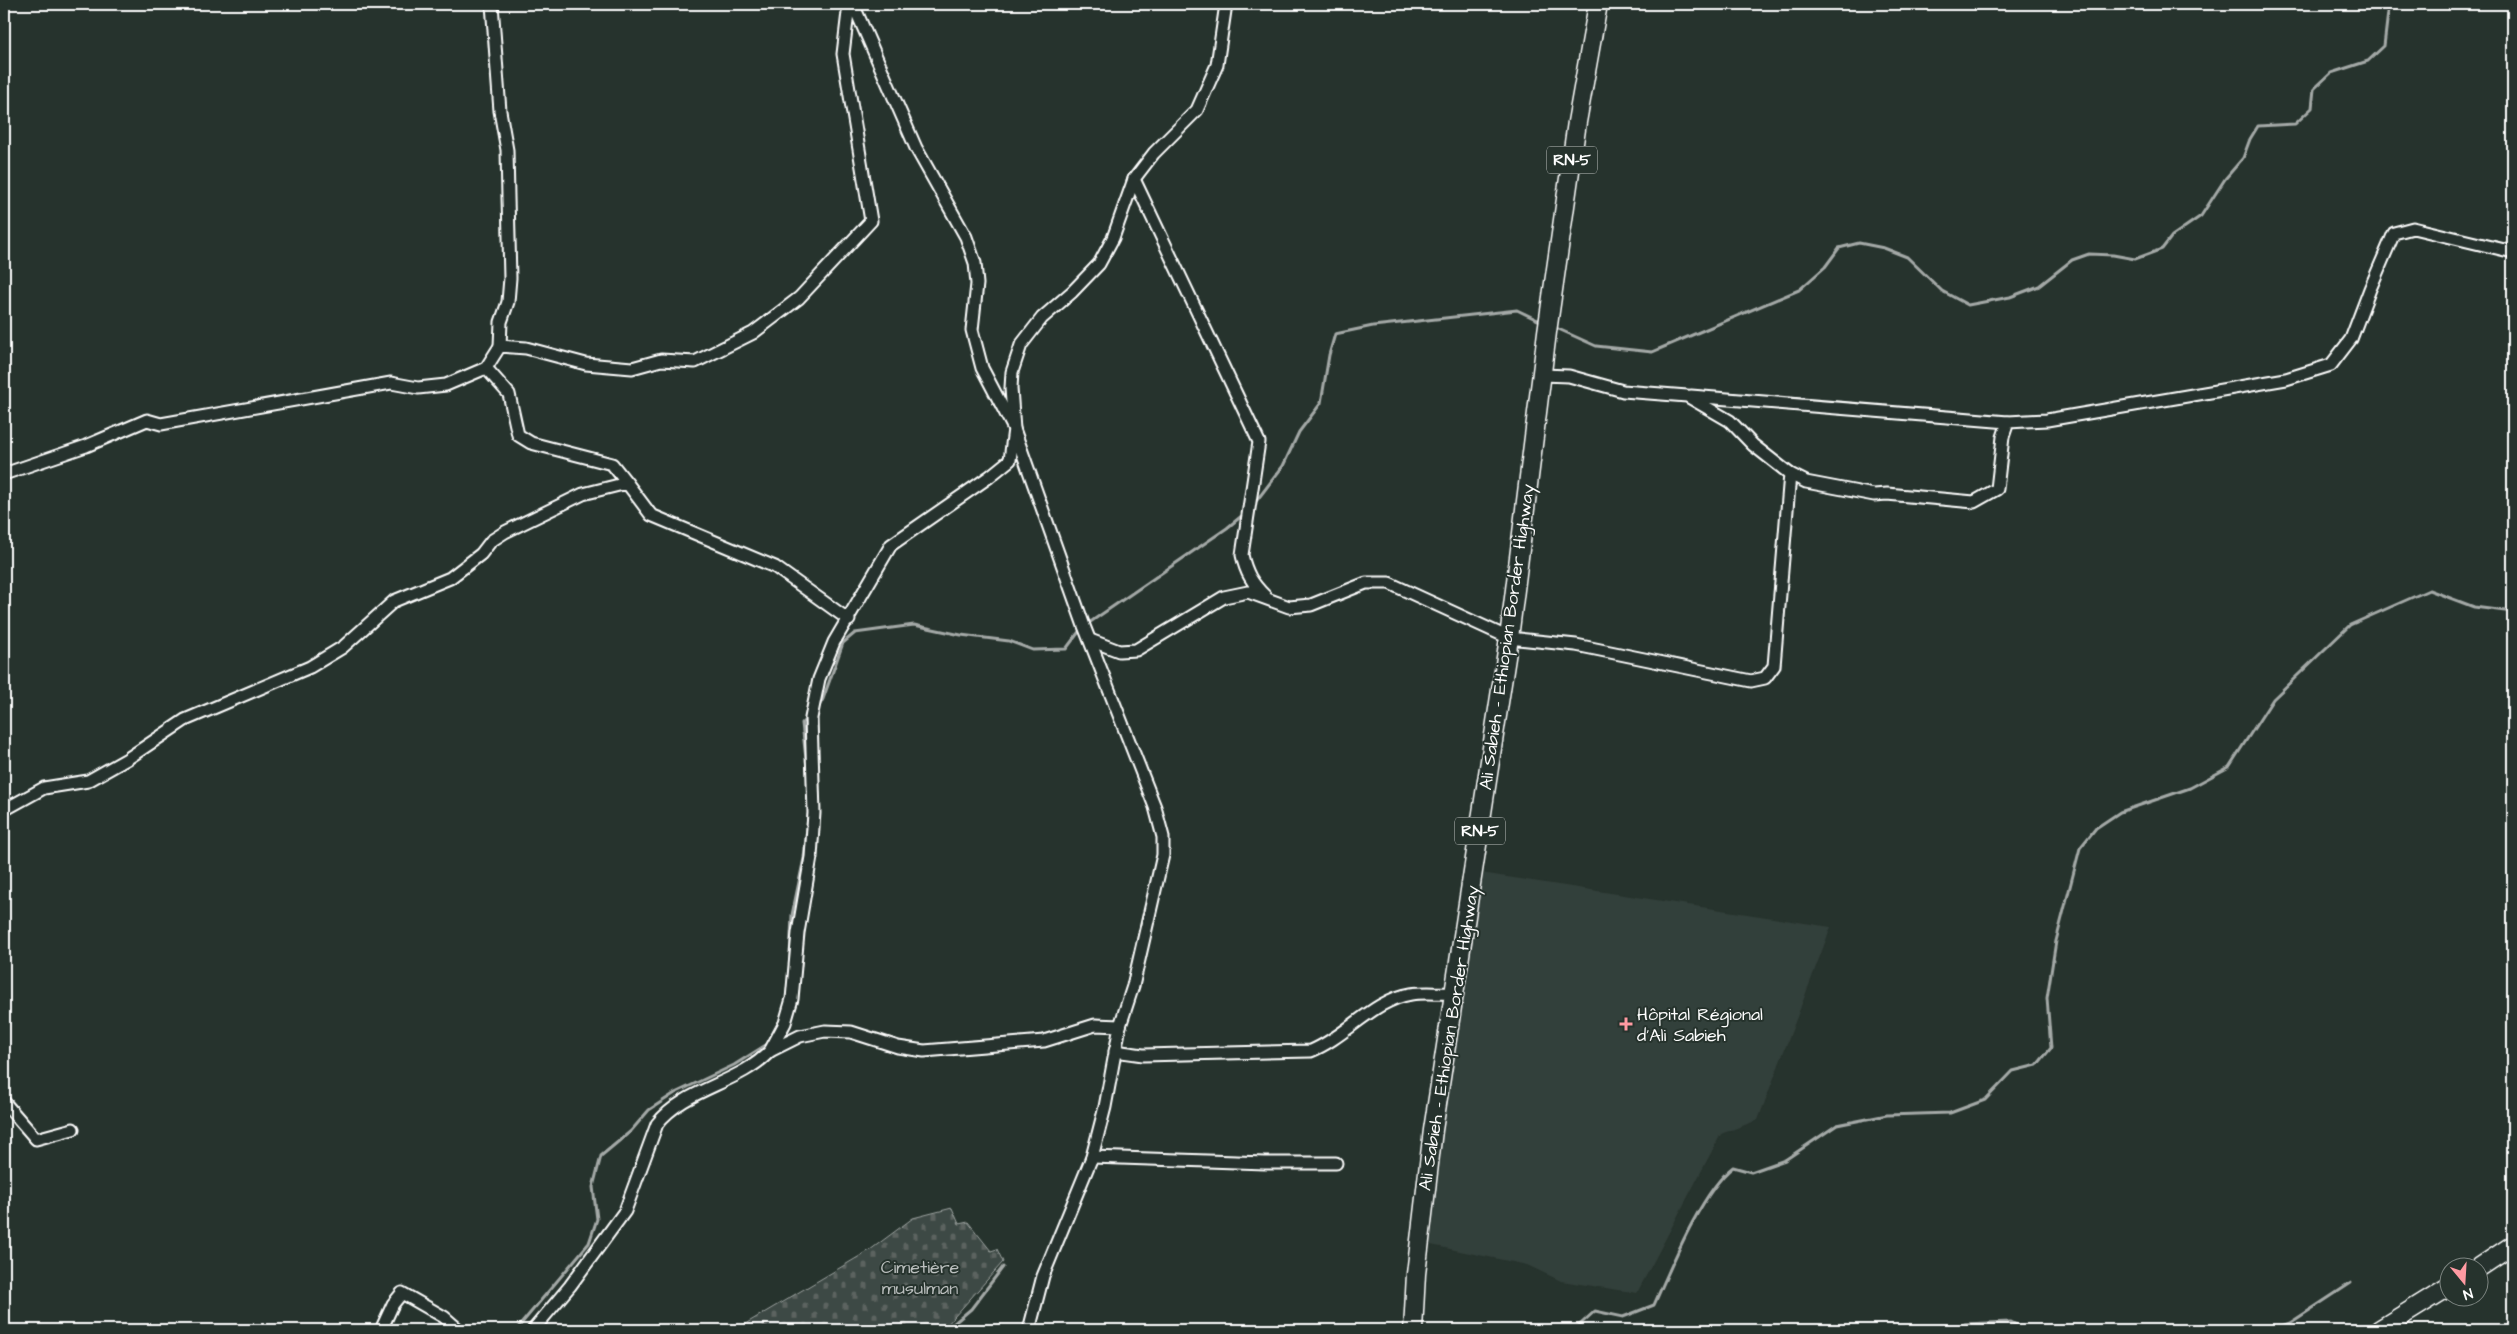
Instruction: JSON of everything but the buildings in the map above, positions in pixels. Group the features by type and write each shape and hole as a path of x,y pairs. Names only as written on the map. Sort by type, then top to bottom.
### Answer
{"main road":[{"name":"Ali Sabieh - Ethiopian Border Highway","path":"1413,1330 1416,1274 1430,1149 1509,638 1548,324 1579,112 1598,4"},
{"path":"2490,1261 2513,1246"},
{"path":"2379,1330 2440,1292"}],"street":[{"path":"4,474 86,446 147,420 161,424 391,383 418,388 446,386 486,368 500,346 501,322 508,302 510,278 507,150 500,111 492,4"},
{"path":"500,346 526,348 586,364 632,368 661,360 695,362 753,333 799,298 871,221 843,54 851,4"},
{"path":"851,4 916,148 966,237 975,263 977,284 972,330 982,368 1014,429 1055,550 1156,807 1163,837 1162,864 1133,986 1120,1026 1105,1107 1092,1157 1043,1276 1029,1330"},
{"path":"770,1051 785,1023 792,999 798,933 811,857 815,785 811,718 819,679 834,642 849,620 891,545 989,477 1010,460 1014,429 1011,388 1012,372 1021,345 1042,318 1072,292 1099,264 1113,238 1134,179 1154,153 1197,110 1216,65 1226,4"},
{"path":"1134,179 1259,442 1242,555 1245,570 1252,583 1268,599"},
{"path":"1542,374 1570,376 1623,391 2008,422 2047,420 2286,379 2331,365 2351,339 2394,233 2413,228 2513,252"},
{"path":"486,368 509,394 518,435 531,443 612,464 651,515 775,568 849,620"},
{"path":"1687,396 1730,421 1753,446 1790,474 1806,482 1874,496 1887,494 1974,502 1997,489 2003,437 2008,422"},
{"path":"1090,640 1119,651 1136,650 1224,597 1248,592 1289,607 1311,605 1366,583 1389,583 1509,638 1576,646 1751,681 1765,678 1774,666 1790,474"},
{"path":"4,810 44,788 88,780 127,759 185,720 310,667 343,647 394,601 450,578 481,554 491,541 506,532 584,494 627,482"},
{"path":"1115,1051 1143,1055 1311,1051 1325,1045 1385,1003 1410,994 1454,993"},
{"path":"533,1330 570,1286 625,1211 657,1124 664,1115 689,1099 747,1069 770,1051 800,1036 825,1031 851,1032 898,1047 924,1051 1044,1041 1095,1025 1120,1026"},
{"path":"4,1102 36,1139 73,1129"},
{"path":"1092,1157 1265,1163 1336,1163"},
{"path":"382,1330 393,1304 402,1292 444,1317 459,1330"}],"shaded area":[{"name":"Hôpital Régional d'Ali Sabieh","path":"1481,873 1831,927 1758,1120 1721,1134 1637,1293 1561,1281 1527,1265 1426,1244 1435,1162"}],"green space":[{"name":"Cimetière musulman","path":"952,1208 959,1224 968,1222 991,1251 997,1249 1003,1262 946,1326 936,1330 735,1330 870,1250 913,1218"}],"waterway":[{"path":"1554,327 1596,346 1652,352 1799,290 1825,267 1839,248 1859,243 1884,248 1907,257 1942,291 1968,305 2010,297 2039,286 2072,260 2089,254 2113,255 2135,259 2162,249 2172,236 2201,216 2225,179 2243,158 2250,139 2258,126 2295,124 2312,108 2314,89 2331,73 2368,61 2384,46 2389,4"},
{"path":"1254,504 1283,466 1299,432 1321,403 1329,355 1335,334 1373,326 1517,310 1544,323"},
{"path":"1086,625 1227,528 1244,514"},
{"path":"1574,1330 1595,1311 1623,1317 1654,1305 1698,1212 1721,1179 1733,1167 1751,1172 1785,1160 1837,1125 1887,1115 1950,1113 1985,1100 2013,1071 2037,1065 2051,1048 2047,998 2056,941 2080,848 2096,828 2120,812 2190,788 2229,767 2273,699 2350,625 2429,590 2474,607 2513,612"},
{"path":"817,710 823,699 843,643 855,633 914,625 961,635 1009,641 1033,650 1066,649 1081,629"},
{"path":"807,768 802,723 808,717"},
{"path":"789,976 792,915 804,858 809,806"},
{"path":"516,1330 589,1243 597,1219 593,1187 601,1156 631,1131 649,1110 675,1093 734,1065 769,1043"},
{"path":"946,1330 971,1309 1003,1267"},
{"path":"2271,1330 2290,1323 2351,1283"},
{"path":"1957,1330 1965,1324 2011,1322 2026,1330"}],"place":[{"name":"Hôpital Régional d'Ali Sabieh","path":"1626,1024"}]}
